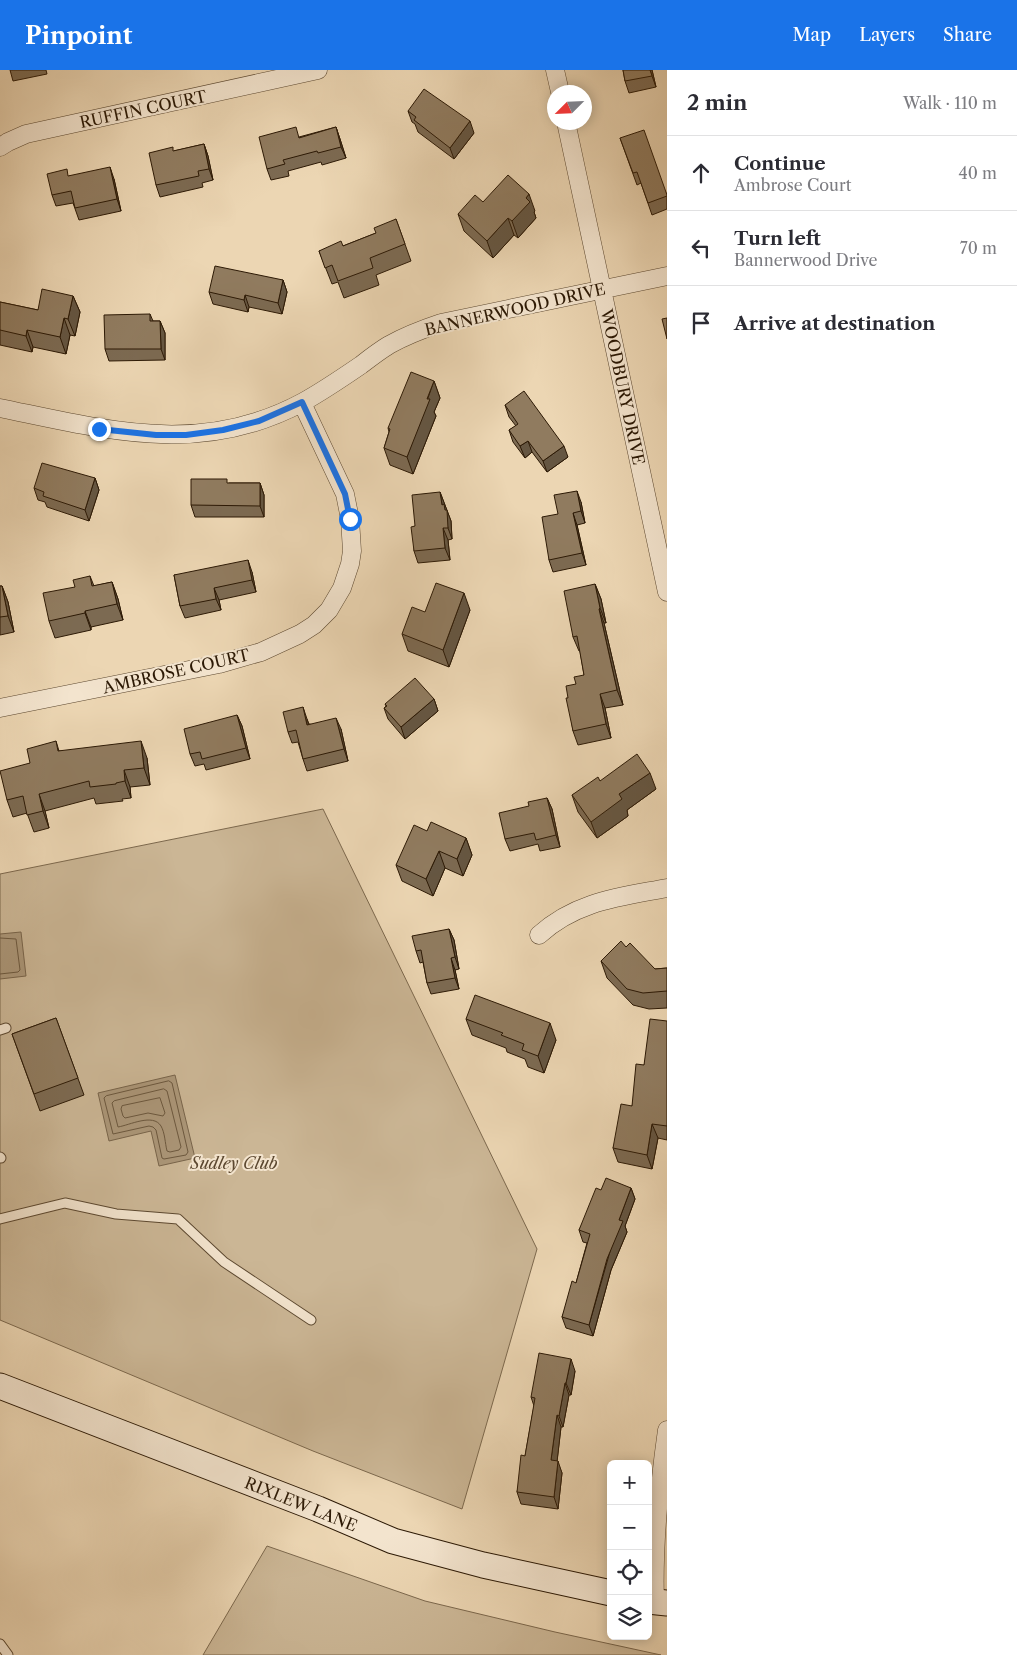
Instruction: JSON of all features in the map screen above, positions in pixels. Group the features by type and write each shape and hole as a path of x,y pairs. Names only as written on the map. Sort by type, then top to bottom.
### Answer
{"street":[{"name":"RUFFIN COURT","path":"0,147 26,134 318,70"},
{"path":"555,70 558,85"},
{"name":"WOODBURY DRIVE","path":"568,130 667,592"},
{"name":"BANNERWOOD DRIVE","path":"0,408 99,429 156,435 186,435 223,430 259,421 302,402 333,384 387,346 416,331 441,323 667,276"},
{"name":"AMBROSE COURT","path":"0,708 220,664 260,652 300,634 314,625 329,610 342,588 350,564 352,551 350,519 345,494 302,402"},
{"path":"539,934 568,913 592,903 667,888"},
{"name":"RIXLEW LANE","path":"0,1386 318,1509 393,1541 483,1565 607,1592"},
{"path":"657,1602 654,1580 659,1487 667,1430"}],"lane":[{"path":"0,1219 65,1203 116,1214 178,1219 224,1262 311,1320"},
{"path":"0,1644 8,1655"}],"green space":[{"name":"Sudley Club","path":"323,809 537,1249 462,1509 313,1451 0,1320 0,874"},
{"path":"267,1546 425,1601 661,1655 203,1655"}],"water":[{"path":"21,932 26,976 0,979 0,934"},
{"path":"175,1075 195,1158 159,1166 151,1131 109,1141 98,1093"}],"building":[{"path":"623,70 650,70 652,76 625,81"},
{"path":"424,89 470,121 450,148 414,120 416,117 408,111"},
{"path":"296,127 299,138 336,127 341,147 283,160 285,164 267,169 259,137"},
{"path":"644,130 667,195 648,203 637,172 633,173 620,138"},
{"path":"204,144 209,169 198,171 199,176 156,185 149,153 173,147 173,151"},
{"path":"110,167 117,199 75,208 71,191 52,195 47,174 67,169 68,176"},
{"path":"508,175 529,194 526,198 530,202 512,221 508,218 487,241 458,214 475,195 483,202"},
{"path":"396,219 405,244 370,258 373,268 338,281 332,265 325,268 319,251 341,241 343,246 376,233 374,228"},
{"path":"215,266 283,280 278,303 245,295 244,300 209,292"},
{"path":"42,289 73,296 68,319 64,318 60,337 27,330 26,336 0,330 0,302 38,310"},
{"path":"150,314 150,321 160,321 161,349 105,349 104,315"},
{"path":"667,318 667,339 662,319"},
{"path":"411,372 434,381 427,399 430,399 407,457 384,448 390,429 388,428"},
{"path":"524,391 564,446 543,461 528,441 520,446 509,430 518,424 505,405"},
{"path":"42,463 95,478 85,510 43,496 44,492 34,488"},
{"path":"191,479 227,479 227,483 260,483 260,506 191,505"},
{"path":"577,491 581,511 573,513 582,553 549,560 542,517 558,514 554,495"},
{"path":"440,492 442,505 444,504 445,510 447,510 448,528 443,528 445,548 414,551 411,527 415,526 412,495"},
{"path":"248,560 252,580 214,588 216,599 180,606 174,575"},
{"path":"90,576 92,586 112,582 117,604 49,621 43,593 75,587 73,580"},
{"path":"436,583 464,593 443,650 402,634 412,607 425,612"},
{"path":"595,584 617,690 600,694 606,724 573,731 566,698 568,698 566,686 576,684 574,677 584,675 577,636 573,637 564,591"},
{"path":"0,586 2,586 8,616 0,617"},
{"path":"415,678 434,699 401,727 384,708 387,706 385,704"},
{"path":"303,707 307,725 336,718 344,749 303,759 296,730 288,732 283,712"},
{"path":"237,715 246,748 202,759 200,752 190,754 184,729"},
{"path":"56,741 58,751 141,741 144,768 124,770 125,781 116,784 90,787 89,781 39,794 43,811 27,815 23,796 7,800 0,771 30,763 27,749"},
{"path":"637,754 650,773 619,794 622,799 591,822 572,795 598,777 600,781"},
{"path":"547,798 556,835 536,840 534,833 505,839 499,813 529,806 528,802"},
{"path":"431,822 466,838 457,859 439,851 426,879 396,865 414,825 427,831"},
{"path":"449,929 455,957 451,958 455,978 427,983 421,950 416,951 412,936"},
{"path":"621,941 626,947 630,943 655,969 667,968 667,991 643,993 627,989 601,961"},
{"path":"475,995 550,1023 538,1056 522,1050 524,1044 501,1035 503,1033 466,1019"},
{"path":"56,1018 78,1078 34,1094 12,1034"},
{"path":"650,1019 667,1021 667,1126 652,1124 647,1155 613,1148 621,1104 632,1106 636,1064 644,1065"},
{"path":"606,1178 631,1188 619,1220 623,1221 607,1259 589,1325 562,1317 572,1281 576,1283 590,1234 579,1230 596,1188 601,1190"},
{"path":"539,1353 571,1359 559,1416 557,1415 551,1460 558,1461 554,1497 517,1492 521,1455 525,1456 535,1398 531,1397"}],"route":[{"path":"99,429 156,435 186,435 223,430 259,421 302,402 345,494 350,519"}]}
